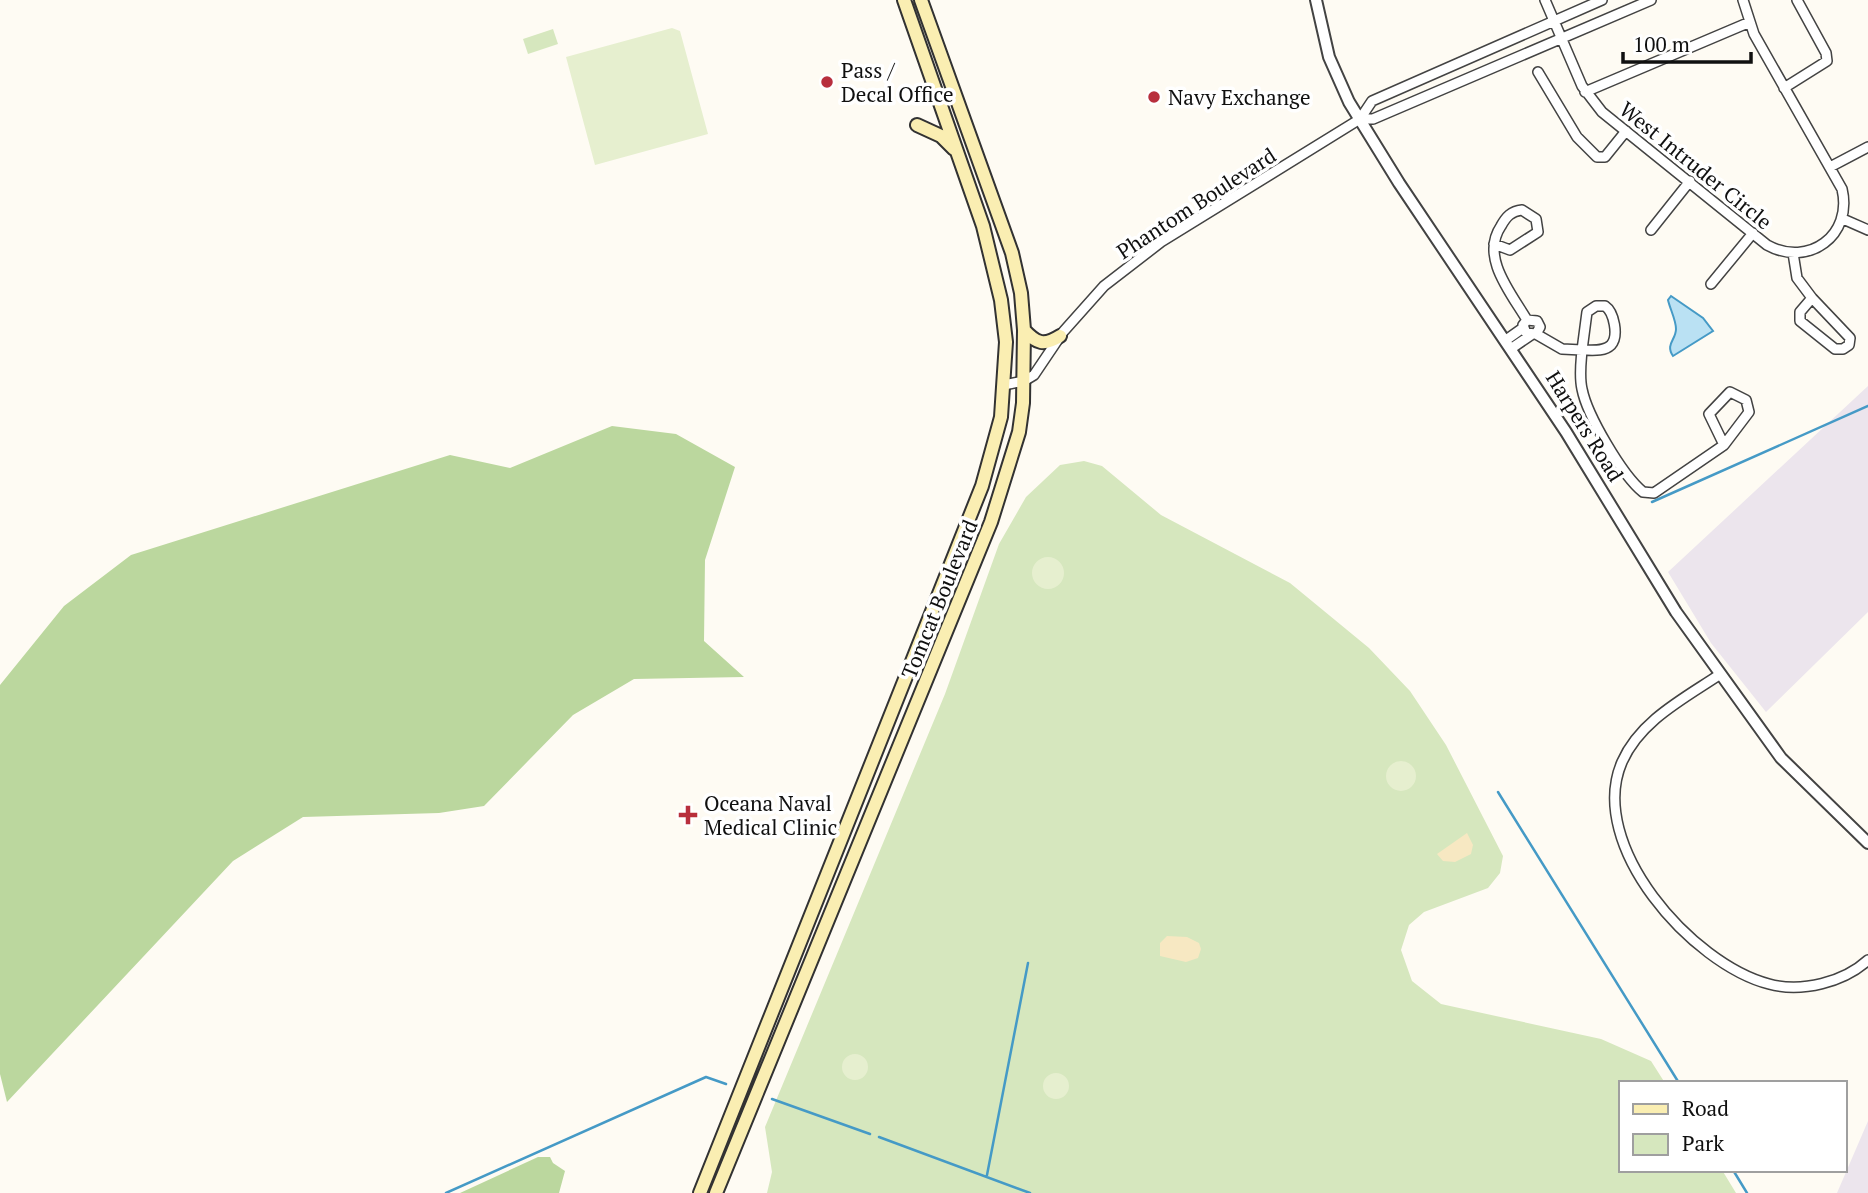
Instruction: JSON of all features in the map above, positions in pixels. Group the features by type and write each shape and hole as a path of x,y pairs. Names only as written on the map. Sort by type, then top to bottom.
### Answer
{"main road":[{"name":"Tomcat Boulevard","path":"700,1193 982,486 1001,417 1006,342 996,275 904,0"},
{"name":"Tomcat Boulevard","path":"716,1193 991,522 1019,432 1024,381 1024,330 1012,253 921,0"},
{"path":"917,125 941,136 957,152"},
{"path":"1024,330 1042,344 1060,336"}],"street":[{"name":"Harpers Road","path":"1316,0 1329,57 1360,119 1399,183 1509,344 1676,612 1719,675 1782,758 1868,843"},
{"name":"West Intruder Circle","path":"1545,0 1585,92 1602,112 1774,249 1793,253"},
{"name":"Phantom Boulevard","path":"1024,381 1034,375 1060,336 1104,286 1161,242 1360,119 1372,101 1602,0"},
{"name":"Phantom Boulevard","path":"1360,119 1373,119 1651,0"},
{"path":"1743,0 1750,22 1784,88 1842,190 1843,219 1838,230 1822,246 1793,253 1797,278 1850,338 1849,345 1843,349 1835,349 1800,321 1800,312 1812,298"},
{"path":"1784,88 1827,61 1826,53 1797,0"},
{"path":"1585,92 1750,22"},
{"path":"1538,72 1577,138 1597,157 1605,157 1626,131"},
{"path":"1830,167 1868,147"},
{"path":"1651,230 1689,181"},
{"path":"1494,244 1510,250 1524,244 1538,232 1536,219 1528,212 1515,211 1501,225 1494,244 1494,261 1525,324 1534,335 1562,349 1582,350 1598,350 1609,347 1613,342 1613,316 1609,309 1596,306 1587,312 1582,350 1580,378 1585,401 1615,454 1643,492 1654,493 1724,445 1749,412 1746,400 1730,392 1709,414 1724,445"},
{"path":"1843,219 1868,230"},
{"path":"1711,284 1753,233"},
{"path":"1537,321 1540,327 1534,335 1509,344 1525,324 1537,321"},
{"path":"1004,385 1024,381"},
{"path":"1719,675 1651,722 1622,761 1615,791 1615,812 1628,857 1653,895 1681,927 1710,952 1749,976 1783,987 1807,986 1854,972 1868,960"}],"shaded area":[{"path":"1868,386 1868,612 1766,712 1711,643 1668,572"},
{"path":"1868,1121 1868,1193 1837,1193"}],"green space":[{"path":"672,28 680,31 708,134 595,165 566,57"},
{"path":"553,29 558,44 528,54 523,39"},
{"path":"612,426 676,434 735,467 705,560 704,641 744,677 634,679 573,715 484,806 439,813 303,817 233,861 7,1102 0,1074 0,685 64,606 131,555 450,455 510,468"},
{"path":"1084,461 1102,466 1161,515 1290,583 1369,648 1410,691 1446,745 1503,856 1500,873 1488,888 1424,912 1409,925 1401,950 1412,981 1441,1004 1601,1039 1651,1061 1664,1081 1619,1081 1619,1172 1723,1172 1736,1193 767,1193 772,1172 765,1127 945,694 999,544 1026,497 1060,465"},
{"path":"1048,557 1059,562 1064,573 1059,584 1048,589 1037,584 1032,573 1037,562"},
{"path":"1401,761 1412,765 1416,776 1412,787 1401,791 1390,787 1386,776 1390,765"},
{"path":"855,1054 864,1058 868,1067 864,1076 855,1080 846,1076 842,1067 846,1058"},
{"path":"1056,1073 1065,1077 1069,1086 1065,1095 1056,1099 1047,1095 1043,1086 1047,1077"},
{"path":"538,1157 550,1157 553,1163 565,1171 559,1193 460,1193"}],"sand":[{"path":"1467,833 1473,845 1471,854 1455,862 1443,861 1437,854"},
{"path":"1167,936 1187,937 1199,943 1201,949 1198,958 1186,962 1160,956 1160,943"}],"water":[{"path":"1671,296 1703,318 1713,331 1673,356 1670,345 1676,329 1668,300"}],"waterway":[{"path":"1652,502 1868,406"},
{"path":"1498,792 1678,1081"},
{"path":"987,1175 1028,963"},
{"path":"446,1193 706,1077 726,1084"},
{"path":"772,1099 870,1134"},
{"path":"879,1137 1030,1193"},
{"path":"1734,1172 1747,1193"}],"place":[{"name":"Pass / Decal Office","path":"827,82"},
{"name":"Navy Exchange","path":"1154,97"},
{"name":"Oceana Naval Medical Clinic","path":"688,815"}]}
